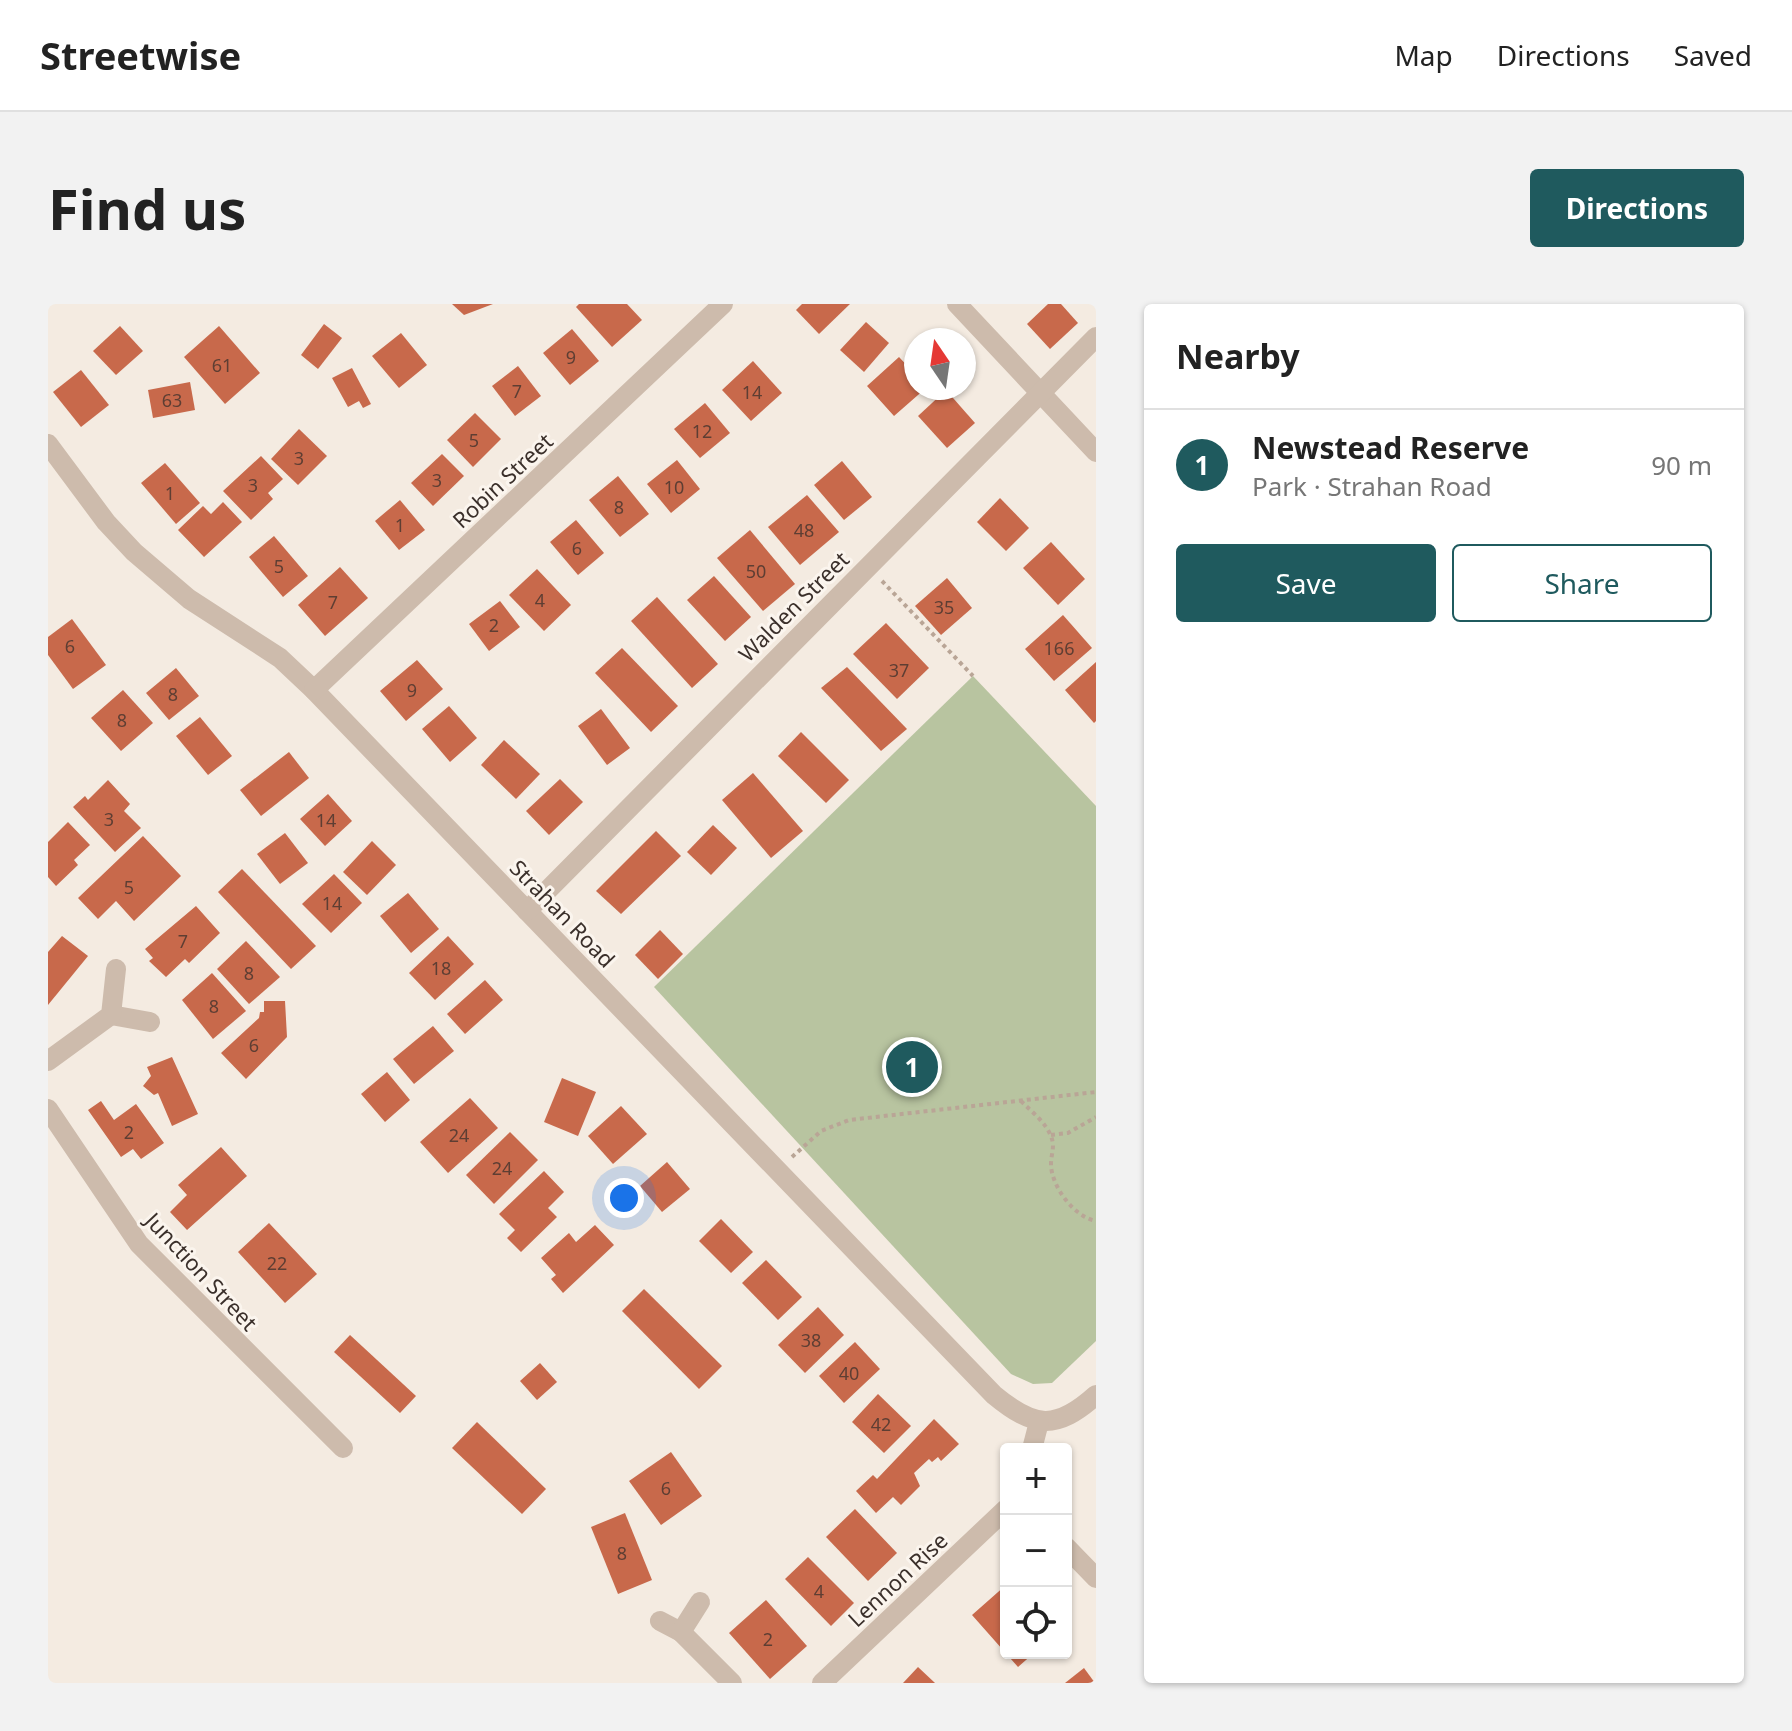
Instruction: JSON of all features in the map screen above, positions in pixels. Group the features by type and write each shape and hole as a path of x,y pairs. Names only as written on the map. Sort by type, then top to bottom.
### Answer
{"street":[{"name":"Robin Street","path":"314,690 723,304"},
{"path":"957,304 1096,452"},
{"name":"Walden Street","path":"527,911 1096,337"},
{"name":"Strahan Road","path":"48,444 106,522 134,552 189,599 280,658 314,690 994,1395 1022,1416 1039,1422"},
{"path":"111,1015 116,969"},
{"path":"48,1061 111,1015 150,1022"},
{"name":"Junction Street","path":"48,1109 139,1244 343,1448"},
{"path":"1034,1443 1039,1422 1072,1414 1096,1395"},
{"name":"Lennon Rise","path":"822,1683 1000,1515"},
{"path":"1072,1553 1096,1578"},
{"path":"681,1632 700,1602"},
{"path":"660,1621 681,1632 732,1683"}],"path":[{"path":"867,565 973,676"},
{"path":"778,1170 821,1131 849,1120 1096,1092"},
{"path":"1020,1100 1051,1135 1052,1176 1076,1211 1096,1221"},
{"path":"1051,1135 1068,1133 1096,1117"}],"green space":[{"path":"973,676 1096,806 1096,1341 1052,1383 1033,1384 1011,1374 654,987"}],"building":[{"path":"452,304 493,304 464,315"},
{"path":"579,304 627,304 642,320 612,347 576,307"},
{"path":"802,304 850,304 819,334 796,310"},
{"path":"1048,304 1061,304 1078,323 1050,349 1027,324"},
{"path":"866,322 889,343 864,372 840,350"},
{"path":"324,324 342,338 318,369 301,355"},
{"path":"120,326 143,351 116,375 93,351"},
{"path":"219,326 260,373 225,404 184,357"},
{"path":"572,329 599,361 570,385 543,353"},
{"path":"401,333 427,365 399,388 372,356"},
{"path":"899,357 904,362 904,400 912,400 894,416 867,386"},
{"path":"753,361 782,393 751,421 722,390"},
{"path":"518,366 541,396 515,416 492,386"},
{"path":"352,368 371,404 363,408 359,401 348,407 332,378"},
{"path":"81,370 109,405 81,427 53,392"},
{"path":"190,382 195,410 153,418 148,390"},
{"path":"935,400 955,400 975,423 947,448 918,416"},
{"path":"705,403 730,433 700,458 674,429"},
{"path":"475,413 501,439 473,467 447,440"},
{"path":"299,429 327,456 298,485 271,459"},
{"path":"442,454 464,476 433,506 411,483"},
{"path":"261,456 283,479 268,493 273,499 251,520 223,491"},
{"path":"677,460 700,489 671,513 647,484"},
{"path":"842,461 872,497 844,520 814,485"},
{"path":"165,463 200,503 176,524 141,483"},
{"path":"618,476 649,514 620,537 589,500"},
{"path":"807,495 839,532 800,565 768,527"},
{"path":"1000,498 1029,528 1006,551 977,522"},
{"path":"400,500 425,530 399,550 375,521"},
{"path":"223,502 242,522 204,557 178,530 203,506 211,514"},
{"path":"576,520 604,553 578,575 550,542"},
{"path":"750,530 795,584 763,611 717,558"},
{"path":"274,536 308,576 283,597 249,557"},
{"path":"1051,542 1085,579 1058,605 1023,568"},
{"path":"340,567 368,598 325,636 298,605"},
{"path":"537,569 571,605 544,631 509,595"},
{"path":"714,576 751,617 725,641 687,600"},
{"path":"947,578 972,608 941,635 915,606"},
{"path":"657,597 718,664 692,688 631,621"},
{"path":"500,601 520,627 489,651 469,624"},
{"path":"1063,615 1092,648 1054,681 1025,649"},
{"path":"72,619 106,665 73,689 48,655 48,637"},
{"path":"886,623 929,668 897,699 853,654"},
{"path":"622,648 678,706 651,732 595,673"},
{"path":"417,660 443,689 406,721 380,691"},
{"path":"1096,662 1096,721 1094,723 1065,690"},
{"path":"847,667 907,729 881,751 821,688"},
{"path":"176,668 199,696 169,720 146,693"},
{"path":"123,690 153,723 121,751 91,718"},
{"path":"449,706 477,738 450,762 422,729"},
{"path":"601,709 630,748 607,765 578,726"},
{"path":"200,717 232,756 208,775 176,736"},
{"path":"801,732 849,780 826,803 778,756"},
{"path":"504,740 540,774 516,799 481,765"},
{"path":"289,752 309,778 261,816 240,790"},
{"path":"753,773 803,831 771,858 722,800"},
{"path":"560,779 583,802 549,835 526,811"},
{"path":"108,780 130,804 124,811 141,828 115,852 73,807 85,796 88,800"},
{"path":"328,794 352,821 325,846 300,819"},
{"path":"68,822 90,845 74,860 78,865 56,886 48,877 48,842"},
{"path":"713,825 737,848 711,875 687,852"},
{"path":"656,831 681,856 621,914 596,891"},
{"path":"285,833 308,863 280,884 257,854"},
{"path":"143,836 181,876 134,921 116,901 98,919 78,898"},
{"path":"372,841 396,865 367,895 343,872"},
{"path":"242,869 316,946 291,969 218,892"},
{"path":"334,874 362,903 331,933 302,904"},
{"path":"408,893 439,929 411,953 380,916"},
{"path":"196,906 220,933 189,963 185,959 166,977 149,961 153,958 145,949"},
{"path":"660,930 683,954 658,979 635,955"},
{"path":"62,936 88,956 48,1005 48,952"},
{"path":"448,936 474,964 435,1000 409,973"},
{"path":"246,941 280,977 249,1004 217,969"},
{"path":"212,973 246,1011 213,1039 182,1000"},
{"path":"485,980 503,1000 465,1034 447,1014"},
{"path":"264,1001 285,1001 287,1037 246,1079 221,1053 259,1018 260,1012 264,1012"},
{"path":"433,1026 454,1051 414,1084 393,1059"},
{"path":"172,1057 198,1114 172,1126 158,1093 154,1095 143,1086 151,1076 147,1067"},
{"path":"387,1072 410,1100 385,1122 361,1094"},
{"path":"562,1078 596,1092 578,1136 544,1122"},
{"path":"470,1098 498,1128 448,1173 420,1142"},
{"path":"101,1101 114,1120 136,1104 164,1143 141,1159 133,1149 121,1157 88,1110"},
{"path":"621,1106 647,1134 613,1164 588,1136"},
{"path":"510,1132 538,1160 494,1204 466,1175"},
{"path":"221,1147 247,1176 187,1230 170,1212 187,1195 178,1185"},
{"path":"667,1162 690,1189 662,1212 640,1186"},
{"path":"544,1171 564,1192 548,1208 557,1217 521,1252 507,1238 515,1230 499,1214"},
{"path":"721,1219 753,1252 731,1273 699,1241"},
{"path":"269,1223 317,1274 285,1303 238,1252"},
{"path":"595,1225 614,1245 563,1293 551,1279 556,1275 541,1258 569,1233 576,1242"},
{"path":"766,1260 802,1297 778,1320 742,1283"},
{"path":"644,1289 722,1366 699,1389 622,1311"},
{"path":"818,1307 844,1335 805,1373 778,1345"},
{"path":"350,1335 416,1396 400,1413 334,1352"},
{"path":"855,1342 880,1369 844,1403 819,1376"},
{"path":"540,1363 557,1382 537,1400 520,1381"},
{"path":"878,1394 911,1426 884,1453 852,1422"},
{"path":"934,1419 959,1444 941,1461 938,1457 932,1462 929,1459 914,1473 920,1486 901,1505 893,1497 876,1513 856,1491 873,1475 877,1479"},
{"path":"477,1422 546,1489 522,1514 452,1448"},
{"path":"671,1452 702,1496 661,1525 629,1481"},
{"path":"855,1509 897,1553 868,1581 826,1537"},
{"path":"625,1513 652,1580 618,1594 591,1527"},
{"path":"808,1557 854,1603 831,1626 785,1579"},
{"path":"1000,1590 1000,1647 972,1615"},
{"path":"766,1600 807,1646 770,1679 729,1633"},
{"path":"1011,1659 1027,1659 1018,1667"},
{"path":"918,1667 935,1683 903,1683"},
{"path":"1084,1668 1095,1683 1065,1683"}],"place":[{"name":"Newstead Reserve","path":"912,1067"}]}
